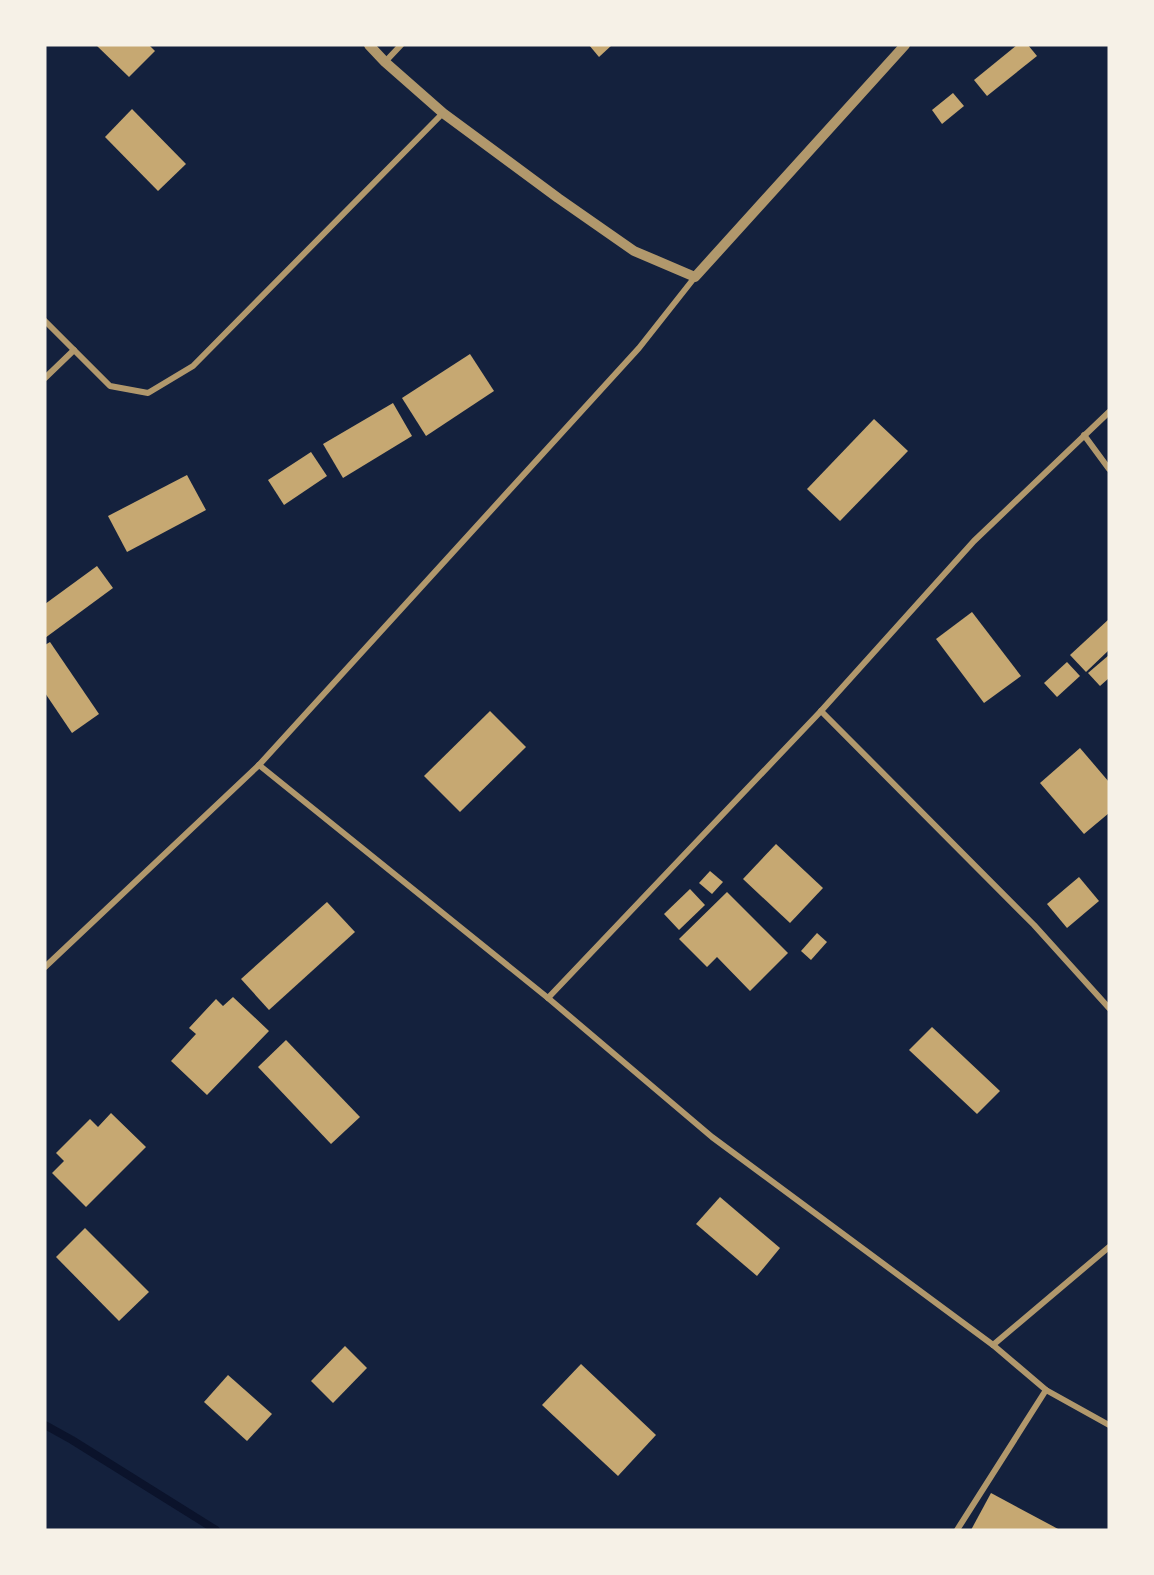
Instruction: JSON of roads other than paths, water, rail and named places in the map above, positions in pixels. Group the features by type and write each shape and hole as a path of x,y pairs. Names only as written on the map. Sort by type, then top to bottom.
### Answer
{"street":[{"path":"369,45 443,113 558,198 633,251 695,277"},
{"path":"385,62 401,45"},
{"path":"45,967 259,765 639,348 695,277 905,45"},
{"path":"45,321 110,386 148,393 194,366 443,113"},
{"path":"45,378 74,350"},
{"path":"548,998 821,711 974,541 1109,412"},
{"path":"1084,435 1109,470"},
{"path":"821,711 1034,925 1109,1008"},
{"path":"259,765 548,998 712,1137 993,1345 1046,1390 1109,1425"},
{"path":"993,1345 1109,1247"},
{"path":"957,1530 1046,1390"}],"waterway":[{"path":"45,1425 216,1530"}]}
